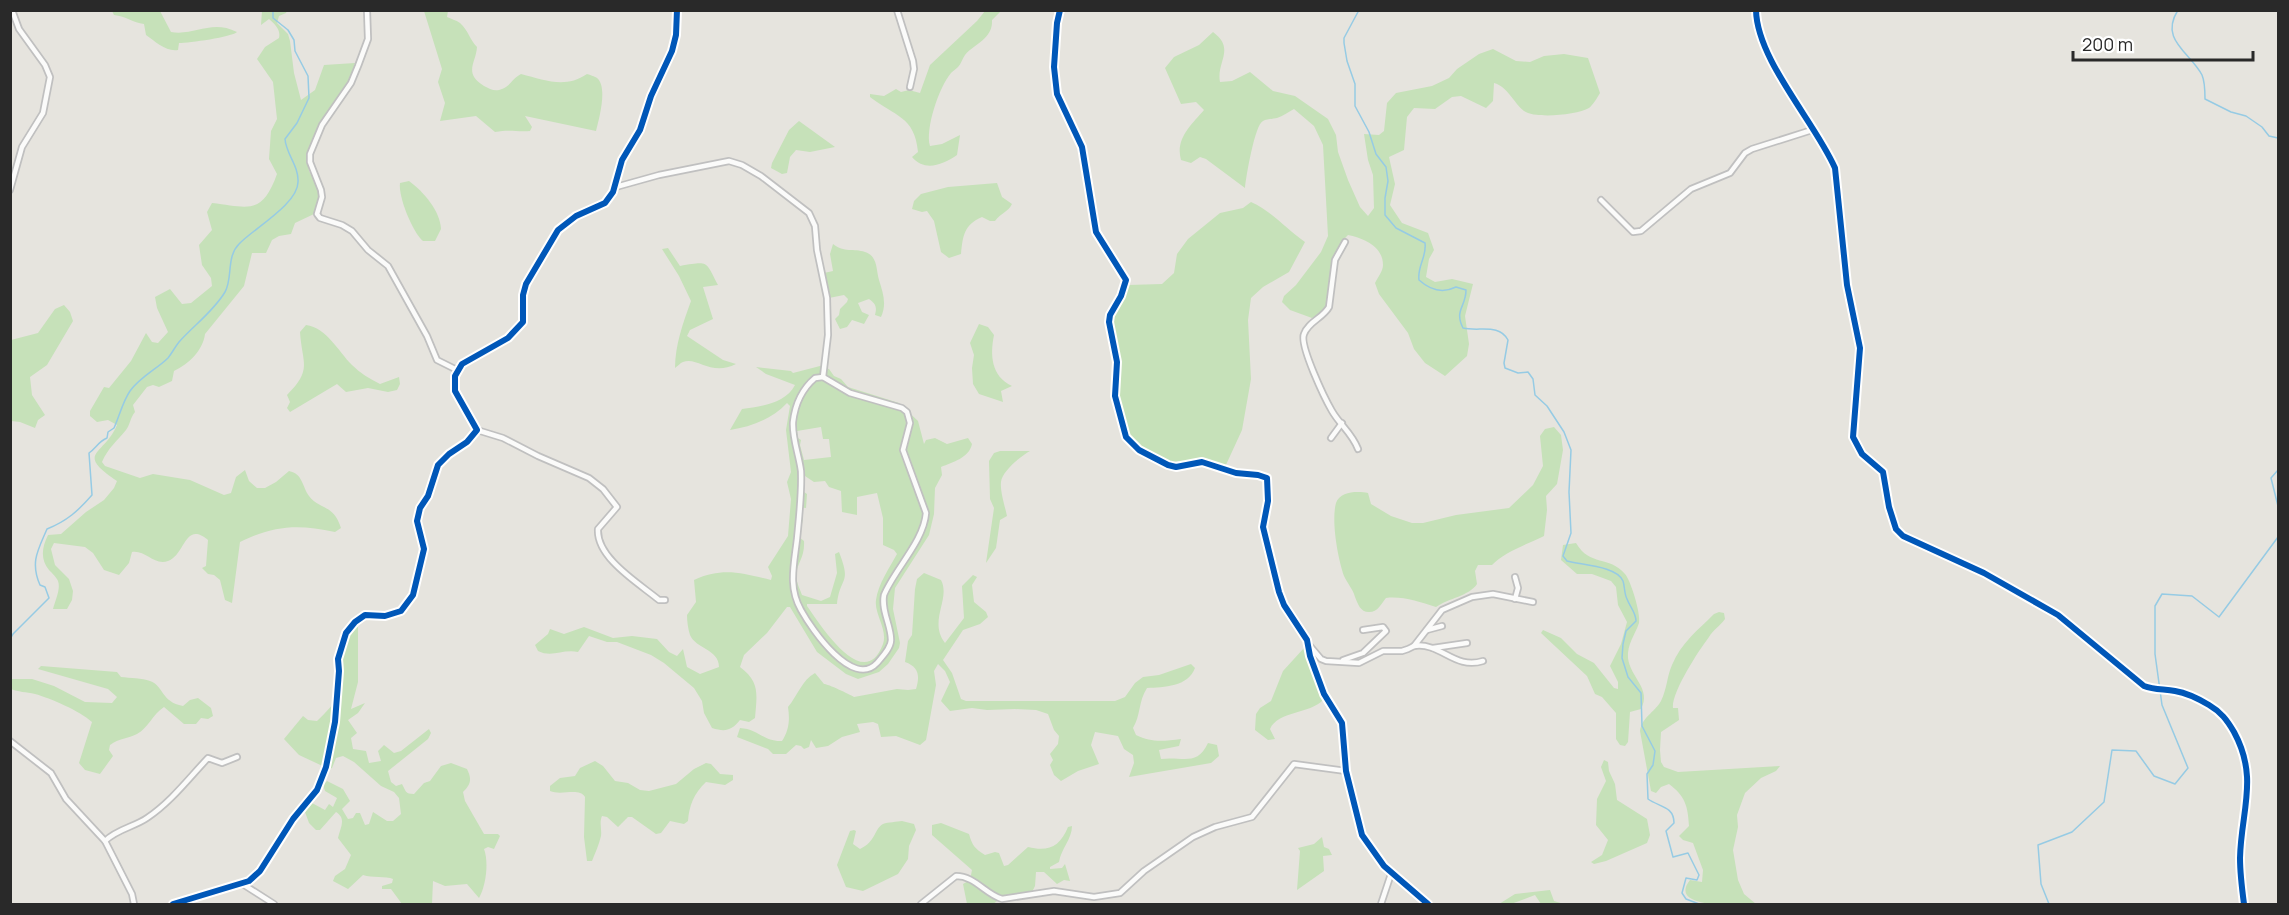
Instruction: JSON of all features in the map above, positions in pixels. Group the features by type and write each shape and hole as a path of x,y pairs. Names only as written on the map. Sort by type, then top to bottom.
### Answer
{"street":[{"path":"10,190 22,147 43,113 50,77 20,29 12,10"},
{"path":"367,10 368,39 358,66 351,83 322,125 310,154 311,168 321,190 317,214 320,218 352,231 368,250 388,266 427,336 437,360 457,370"},
{"path":"665,600 659,600 625,573 605,551 598,530 617,507 599,485 503,438 477,430 455,391 454,384 457,370 468,359 508,338 523,322 523,296 528,279 558,230 572,219 605,203 616,187 622,160 640,130 651,96 672,51 676,35 677,10"},
{"path":"897,10 913,61 914,69 910,87"},
{"path":"1060,10 1054,67 1058,94 1082,147 1096,232 1126,280 1109,322 1118,362 1115,396 1122,428 1132,445 1168,465 1176,467 1202,462 1236,473 1267,478 1268,501 1263,526 1279,592 1284,605 1302,630 1324,694 1342,723 1346,771 1362,835 1374,855 1391,874 1428,904"},
{"path":"1756,10 1756,24 1764,44 1835,168 1847,285 1860,348 1853,437 1862,454 1883,472 1889,507 1896,529 1911,541 1984,573 2058,615 2134,680 2152,690 2173,691 2190,696 2225,717 2242,748 2246,769 2248,801 2240,857 2244,904"},
{"path":"1601,200 1633,231 1641,231 1691,189 1730,173 1745,153 1812,130"},
{"path":"616,187 659,175 729,161 742,165 761,176 809,213 816,233 827,307 828,335 823,377"},
{"path":"1345,242 1335,260 1329,307 1325,314 1304,333 1302,343 1332,412 1351,435 1358,449"},
{"path":"823,377 850,393 902,408 907,412 910,423 903,450 926,513 926,521 884,596 882,604 891,640 889,647 873,666 865,670 857,670 836,656 825,645 801,611 791,578 797,539 801,472 793,425 796,407 802,392 815,378 823,377"},
{"path":"1331,438 1342,423"},
{"path":"173,904 249,881 260,871 293,819 317,790 326,767 335,722 339,655 346,633 365,615 385,616 401,611 413,596 424,549 417,521 420,508 428,496 438,465 448,454 468,442 477,430"},
{"path":"1515,577 1518,588 1515,599"},
{"path":"1414,646 1442,610 1472,597 1486,594 1533,602"},
{"path":"1425,631 1442,626"},
{"path":"1341,662 1363,653 1386,631 1383,627 1363,630"},
{"path":"1433,648 1467,643"},
{"path":"1309,646 1321,659 1341,662 1359,663 1383,651 1402,651 1422,645 1464,663 1483,661"},
{"path":"10,741 51,773 66,798 105,841 132,894 134,904"},
{"path":"105,841 115,833 150,816 195,774 208,758 222,764 237,757"},
{"path":"921,904 956,876 972,879 1002,899 1054,891 1094,897 1116,895 1129,887 1144,871 1193,837 1215,827 1252,817 1294,764 1346,771"},
{"path":"1381,904 1391,874"},
{"path":"241,883 274,904"}],"green space":[{"path":"112,11 160,11 171,32 180,33 219,27 237,32 219,38 179,43 178,50 174,50 161,46 146,35 144,24 114,15"},
{"path":"262,11 287,11 279,16 277,23 288,34 301,100 315,90 324,65 355,63 351,77 317,128 307,155 309,171 317,185 319,197 314,214 295,223 291,234 272,240 266,253 252,253 244,286 205,334 198,351 185,365 174,371 172,381 159,387 153,385 147,387 133,405 135,412 127,428 102,462 105,466 140,478 153,474 190,480 224,495 231,493 236,477 245,470 249,481 257,488 265,488 289,471 300,478 313,500 334,514 341,528 335,532 298,527 276,529 240,542 232,603 225,600 220,580 202,568 206,566 208,540 200,535 190,536 174,558 168,561 158,561 142,553 132,552 129,563 119,575 104,570 93,553 85,547 54,543 51,549 55,565 69,579 73,591 72,600 67,609 53,609 59,584 57,578 46,566 43,557 43,548 48,535 61,534 104,500 117,481 104,472 95,459 96,454 112,435 117,425 108,420 97,422 90,416 90,411 104,387 109,388 131,361 146,333 152,342 158,343 168,332 157,308 155,297 170,289 182,304 191,303 212,286 211,278 202,265 199,245 212,230 207,212 212,203 244,207 259,203 266,197 277,174 269,159 271,131 277,119 273,82 257,59 265,47 279,38 279,32 269,19 261,25"},
{"path":"424,11 448,11 447,17 463,26 477,47 472,68 474,77 490,89 505,88 521,74 555,82 579,79 587,74 597,78 602,88 602,96 596,131 525,116 532,127 530,131 495,132 476,116 440,121 445,103 438,82 442,69"},
{"path":"985,11 1001,11 992,20 987,36 965,55 959,66 946,79 929,129 930,146 942,144 960,135 957,155 940,164 928,166 917,162 912,157 918,152 913,131 902,118 870,97 870,94 884,96 896,89 901,92 909,90 920,93 930,65"},
{"path":"1213,32 1220,38 1224,50 1219,75 1220,82 1232,81 1250,72 1273,91 1295,96 1328,119 1336,135 1338,152 1348,180 1360,207 1368,216 1374,208 1373,175 1364,134 1379,135 1384,131 1387,103 1396,93 1432,86 1449,78 1457,69 1479,54 1493,49 1516,61 1530,62 1544,56 1564,54 1588,58 1600,93 1589,108 1575,113 1556,115 1529,113 1520,107 1507,91 1494,83 1493,101 1486,108 1461,96 1452,97 1435,109 1414,108 1407,117 1404,150 1389,157 1395,184 1390,205 1402,223 1428,233 1434,250 1429,259 1426,277 1435,282 1452,279 1473,284 1465,316 1469,344 1467,356 1445,376 1425,363 1414,349 1408,333 1379,294 1375,283 1382,270 1382,258 1376,248 1360,238 1348,235 1341,244 1337,255 1332,291 1322,311 1312,318 1290,310 1282,302 1284,296 1296,285 1321,252 1328,236 1323,145 1314,126 1294,109 1260,124 1251,152 1245,188 1206,159 1200,157 1191,163 1181,160 1182,139 1204,110 1196,102 1181,104 1165,68 1174,57 1199,45"},
{"path":"799,121 835,147 810,152 796,150 790,157 787,173 782,174 771,168 772,163 789,130"},
{"path":"409,181 425,196 438,215 441,229 435,241 423,241 407,214 401,197 400,183"},
{"path":"997,183 1002,197 1012,204 995,221 982,217 971,223 964,236 961,254 949,258 941,252 934,221 927,211 912,209 914,201 921,194 948,187"},
{"path":"1251,202 1305,242 1289,272 1263,287 1251,298 1248,320 1251,379 1242,430 1225,467 1200,460 1169,462 1138,447 1132,441 1123,420 1117,397 1119,360 1112,318 1128,285 1162,284 1174,273 1177,254 1188,239 1220,213 1243,208"},
{"path":"833,244 845,249 865,252 872,257 876,264 884,298 881,317 875,315 875,306 869,299 858,303 862,312 869,315 864,324 852,320 847,327 840,329 835,319 848,299 844,295 829,298 824,273 833,271 830,254"},
{"path":"668,248 680,266 702,263 708,267 718,285 703,287 713,319 690,330 687,336 723,360 736,364 719,368 688,361 682,362 675,368 678,342 691,301 662,249"},
{"path":"64,305 73,321 47,365 30,377 32,395 45,415 38,420 35,428 11,421 11,340 38,333 55,309"},
{"path":"979,324 988,327 994,335 992,357 996,371 1005,382 1012,386 1001,391 1003,402 979,394 973,384 974,355 970,343"},
{"path":"306,325 326,335 352,365 380,384 399,377 400,384 397,390 388,392 368,388 346,392 337,384 290,412 287,408 290,402 287,395 303,372 304,359 300,332"},
{"path":"820,366 829,369 848,387 899,403 918,421 924,444 926,440 935,438 947,444 968,438 972,444 964,456 941,467 942,475 935,488 934,514 929,535 895,588 893,609 900,643 888,664 879,672 858,679 846,674 817,652 790,607 787,607 767,633 744,655 740,667 751,678 756,689 755,718 749,722 740,720 731,728 721,730 712,728 704,713 702,701 694,688 651,655 617,642 607,642 589,636 578,652 548,654 538,651 535,645 548,634 550,629 564,634 584,627 613,638 632,636 657,639 669,652 677,656 683,649 687,667 700,674 719,667 715,656 693,640 689,633 687,615 696,602 694,580 723,572 732,572 771,580 772,576 768,567 788,536 791,499 787,482 791,472 786,430 790,406 787,403 775,414 761,421 730,430 742,409 779,400 795,385 766,374 756,367 793,373","holes":["821,427 823,439 829,439 831,457 804,460 797,431","805,476 814,482 825,481 829,487 841,491 842,512 857,515 857,497 877,493 883,518 883,545 897,554 882,582 876,600 884,633 883,644 875,658 865,662 854,659 843,651 807,606 807,604 837,604 845,576 839,552 835,554 837,573 830,597 821,601 802,595 797,583 796,575 804,541 799,537 803,519 797,507 806,508 807,494 804,492 802,479"]},
{"path":"1554,427 1561,435 1563,450 1557,484 1546,496 1544,536 1510,552 1492,565 1478,565 1475,571 1477,584 1473,588 1436,607 1411,600 1386,598 1375,611 1366,612 1361,609 1344,576 1336,540 1335,511 1336,503 1341,496 1359,492 1368,493 1371,504 1391,516 1412,523 1509,508 1533,485 1543,466 1540,436 1545,429"},
{"path":"1030,451 1012,464 1002,478 1001,490 1007,516 1000,520 996,548 986,563 994,508 990,499 989,461 994,453"},
{"path":"1576,543 1587,555 1619,568 1625,574 1637,605 1639,623 1630,644 1628,658 1642,689 1644,702 1641,709 1630,712 1628,742 1625,746 1620,745 1616,739 1616,713 1602,697 1595,694 1587,676 1541,633 1543,630 1561,638 1577,654 1594,663 1614,688 1618,689 1618,682 1610,666 1621,644 1627,622 1618,605 1616,587 1611,581 1592,574 1577,574 1561,560 1563,545"},
{"path":"924,573 941,580 943,595 939,627 940,635 945,643 964,618 962,586 973,575 977,577 972,585 974,602 986,612 988,617 980,624 963,630 943,660 952,673 961,699 966,701 1115,701 1125,697 1135,683 1143,677 1159,675 1191,664 1195,668 1187,679 1175,685 1147,688 1133,728 1136,735 1147,739 1164,741 1181,739 1179,746 1159,750 1161,759 1194,758 1204,750 1208,743 1217,745 1219,756 1211,763 1129,777 1134,763 1133,755 1124,749 1118,736 1095,732 1091,745 1099,764 1078,771 1061,781 1054,775 1050,765 1053,760 1050,754 1058,744 1059,736 1048,714 1036,710 1015,709 972,708 950,711 941,701 950,682 945,671 938,664 934,671 936,685 926,740 920,745 896,736 881,737 878,724 873,722 857,724 860,732 842,737 828,746 816,748 811,740 809,747 804,749 796,745 786,754 773,754 768,749 737,737 740,728 770,740 782,741 788,725 788,707 803,684 815,673 824,684 854,697 897,689 916,689 918,680 916,669 905,662 908,641 912,635 917,579"},
{"path":"1719,612 1724,613 1725,619 1699,651 1676,692 1673,708 1678,708 1679,720 1661,732 1661,762 1664,767 1678,772 1780,766 1776,771 1761,778 1745,793 1737,815 1738,827 1733,850 1738,880 1744,894 1756,904 1709,904 1688,897 1685,890 1690,880 1702,882 1703,870 1693,843 1679,836 1689,826 1688,813 1682,797 1669,784 1661,787 1656,793 1651,791 1640,731 1643,722 1661,701 1670,669 1680,650 1696,631"},
{"path":"358,626 358,682 351,709 365,703 358,713 348,720 357,733 351,738 353,749 366,751 369,763 381,761 378,751 384,745 394,753 401,751 429,729 431,733 428,739 388,771 391,782 396,786 402,784 406,792 411,794 430,781 441,766 451,763 467,769 470,781 463,792 465,801 484,834 500,836 494,849 488,847 484,849 486,874 479,898 467,884 445,886 433,881 432,904 402,904 391,889 382,889 382,886 392,883 393,879 363,875 348,889 333,881 335,876 345,869 351,855 338,838 342,824 341,818 336,812 320,830 316,830 309,823 305,812 312,803 325,810 329,804 333,807 337,798 325,791 323,785 327,781 343,789 350,801 342,809 348,819 360,813 365,825 369,824 373,812 387,821 393,821 401,814 399,798 394,792 381,786 354,762 343,756 336,758 332,768 329,769 299,755 284,739 303,716 308,720 317,721 330,708 339,692 347,640"},
{"path":"1304,648 1323,700 1317,705 1274,723 1270,729 1275,739 1268,740 1255,730 1256,714 1260,708 1271,701 1283,671"},
{"path":"41,666 117,672 121,677 147,680 155,683 167,698 176,704 183,706 190,700 198,698 211,708 213,716 208,719 201,718 196,724 184,724 164,707 134,736 110,745 109,750 113,756 100,774 85,770 79,763 92,722 56,702 35,694 11,689 11,679 32,679 54,686 85,702 112,703 117,697 108,689 38,669"},
{"path":"1604,760 1608,762 1617,800 1647,819 1650,835 1647,843 1594,864 1591,862 1602,855 1608,840 1596,825 1597,799 1606,781 1601,767"},
{"path":"595,761 603,766 615,781 628,783 640,790 649,791 676,784 694,769 706,763 711,764 720,774 733,775 733,780 725,785 706,782 693,800 688,821 684,824 670,821 661,833 656,834 632,817 628,817 618,827 607,817 602,816 599,843 592,861 587,861 584,837 585,797 574,792 550,791 550,786 560,778 575,776 580,768"},
{"path":"902,821 914,824 916,830 909,846 908,859 898,874 863,891 846,887 837,865 850,831 856,831 853,844 860,849 869,843 883,824"},
{"path":"941,823 969,834 974,846 985,855 999,853 1004,866 1028,847 1042,849 1052,846 1061,839 1068,827 1072,826 1059,862 1050,867 1050,869 1062,868 1065,864 1070,881 1064,880 1057,884 1044,872 1036,872 1032,892 1003,897 993,904 967,904 963,884 970,880 972,870 932,835 932,825"},
{"path":"1322,837 1324,847 1329,849 1332,855 1323,856 1324,871 1297,890 1300,851 1298,848 1314,844"},
{"path":"1550,890 1554,901 1564,904 1541,904 1535,895 1511,904 1499,904 1515,894"}],"waterway":[{"path":"10,639 49,598 45,587 40,585 37,577 36,556 47,529 72,515 92,495 89,453 107,438 108,432 114,428 125,399 134,386 168,358 179,342 220,299 229,280 232,255 235,249 274,216 291,199 296,190 298,176 285,139 297,123 309,98 308,76 295,51 294,40 288,30 273,18 273,10"},
{"path":"1359,10 1344,38 1344,43 1355,84 1355,106 1369,132 1376,154 1386,167 1388,181 1385,215 1396,228 1425,243 1419,280 1436,289 1446,290 1456,287 1466,290 1460,313 1463,328 1494,330 1504,335 1508,340 1505,368 1518,373 1528,372 1533,379 1535,395 1547,406 1564,432 1571,450 1569,492 1571,533 1563,556 1567,561 1614,572 1623,581 1626,597 1636,621 1626,631 1622,658 1628,677 1641,693 1642,726 1655,751 1653,765 1647,774 1648,799 1669,810 1673,817 1674,823 1666,831 1673,857 1688,853 1699,875 1697,880 1686,878 1682,893 1686,899 1699,904"},
{"path":"2178,10 2173,20 2174,38 2202,75 2205,99 2231,112 2246,116 2262,127 2269,136 2278,138"},
{"path":"2278,470 2271,478 2278,506"},
{"path":"2049,904 2041,884 2038,845 2072,832 2104,802 2112,750 2136,751 2154,776 2175,784 2188,768 2162,705 2155,654 2155,606 2162,594 2192,596 2219,617 2278,537"}],"cycle path":[{"path":"173,904 249,881 260,871 293,819 317,790 326,767 335,722 338,659 346,633 365,615 385,616 401,611 413,595 424,549 417,521 420,508 428,496 438,465 467,442 477,430 455,391 455,376 462,364 508,338 523,322 523,295 526,284 558,230 576,216 605,203 613,192 622,160 640,130 651,96 672,51 676,35 677,10"},
{"path":"1060,10 1054,67 1057,94 1082,147 1096,232 1126,280 1109,322 1117,362 1115,396 1126,437 1139,450 1168,465 1176,467 1202,462 1236,473 1267,478 1268,501 1263,527 1279,592 1284,605 1307,640 1310,656 1324,694 1342,723 1346,771 1362,835 1384,866 1428,904"},
{"path":"1756,10 1759,29 1776,70 1835,168 1847,285 1860,348 1853,437 1862,454 1883,472 1889,507 1896,529 1903,536 1984,573 2058,615 2144,686 2188,695 2217,710 2234,732 2246,764 2247,795 2240,858 2244,904"}]}
